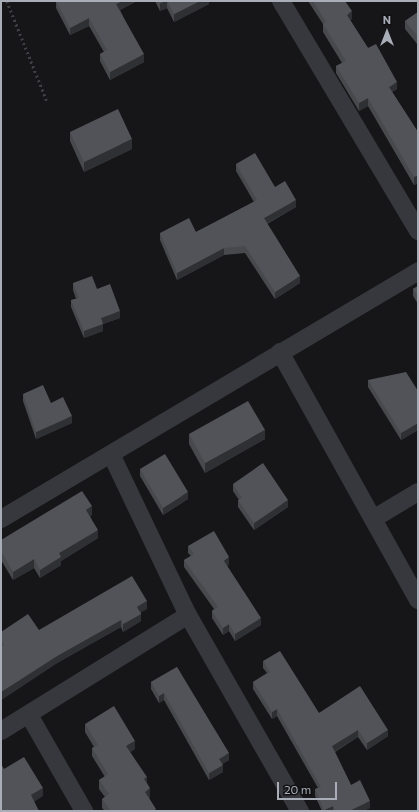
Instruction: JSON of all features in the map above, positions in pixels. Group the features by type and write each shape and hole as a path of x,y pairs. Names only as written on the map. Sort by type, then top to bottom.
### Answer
{"street":[{"path":"280,1 418,231"},
{"path":"1,519 112,456 280,352 418,271"},
{"path":"280,352 418,600"},
{"path":"112,456 188,615 300,811"},
{"path":"374,519 418,492"},
{"path":"1,731 188,615"},
{"path":"29,715 84,811"}],"path":[{"path":"7,1 47,101"}],"building":[{"path":"56,1 122,1 116,4 144,54 110,72 100,54 107,50 89,18 70,28"},
{"path":"167,1 200,1 174,14"},
{"path":"313,1 345,1 352,11 347,15 368,48 376,44 397,82 389,87 418,132 418,175 414,177 368,98 359,103 336,66 346,61 323,24 326,22"},
{"path":"418,12 418,37 405,21"},
{"path":"118,109 132,139 84,162 70,132"},
{"path":"255,153 275,187 285,181 296,200 264,218 300,276 275,292 245,246 224,248 177,273 160,233 189,218 196,232 257,200 236,164"},
{"path":"92,276 97,289 110,284 120,311 101,318 103,324 84,331 71,300 79,298 73,283"},
{"path":"418,286 418,297 413,289"},
{"path":"406,372 418,391 418,423 401,433 368,380"},
{"path":"43,385 51,403 63,397 72,416 36,432 23,394"},
{"path":"248,401 265,430 205,463 189,434"},
{"path":"165,454 188,492 163,508 140,469"},
{"path":"263,463 288,500 254,523 238,500 242,498 233,484"},
{"path":"82,491 92,506 86,510 98,530 59,553 61,557 40,570 34,559 13,572 1,551 1,540"},
{"path":"214,531 229,557 224,561 261,618 235,634 229,624 223,628 212,611 218,607 184,560 194,554 188,546"},
{"path":"132,576 147,601 137,607 141,614 123,624 121,620 57,656 1,692 1,647 4,645 1,641 1,632 28,614 39,630"},
{"path":"280,651 319,713 360,686 388,730 367,743 358,730 332,746 351,785 360,780 370,801 349,811 336,811 333,806 324,810 315,789 321,787 277,709 272,712 253,682 270,672 263,661"},
{"path":"177,667 229,753 219,759 223,765 209,773 164,693 159,696 151,682"},
{"path":"114,706 135,741 126,746 147,777 144,779 150,788 145,792 156,809 153,811 111,811 102,799 109,794 99,780 108,774 92,748 98,745 85,724"},
{"path":"24,757 43,788 31,795 39,811 1,811 1,764 4,769"}]}
